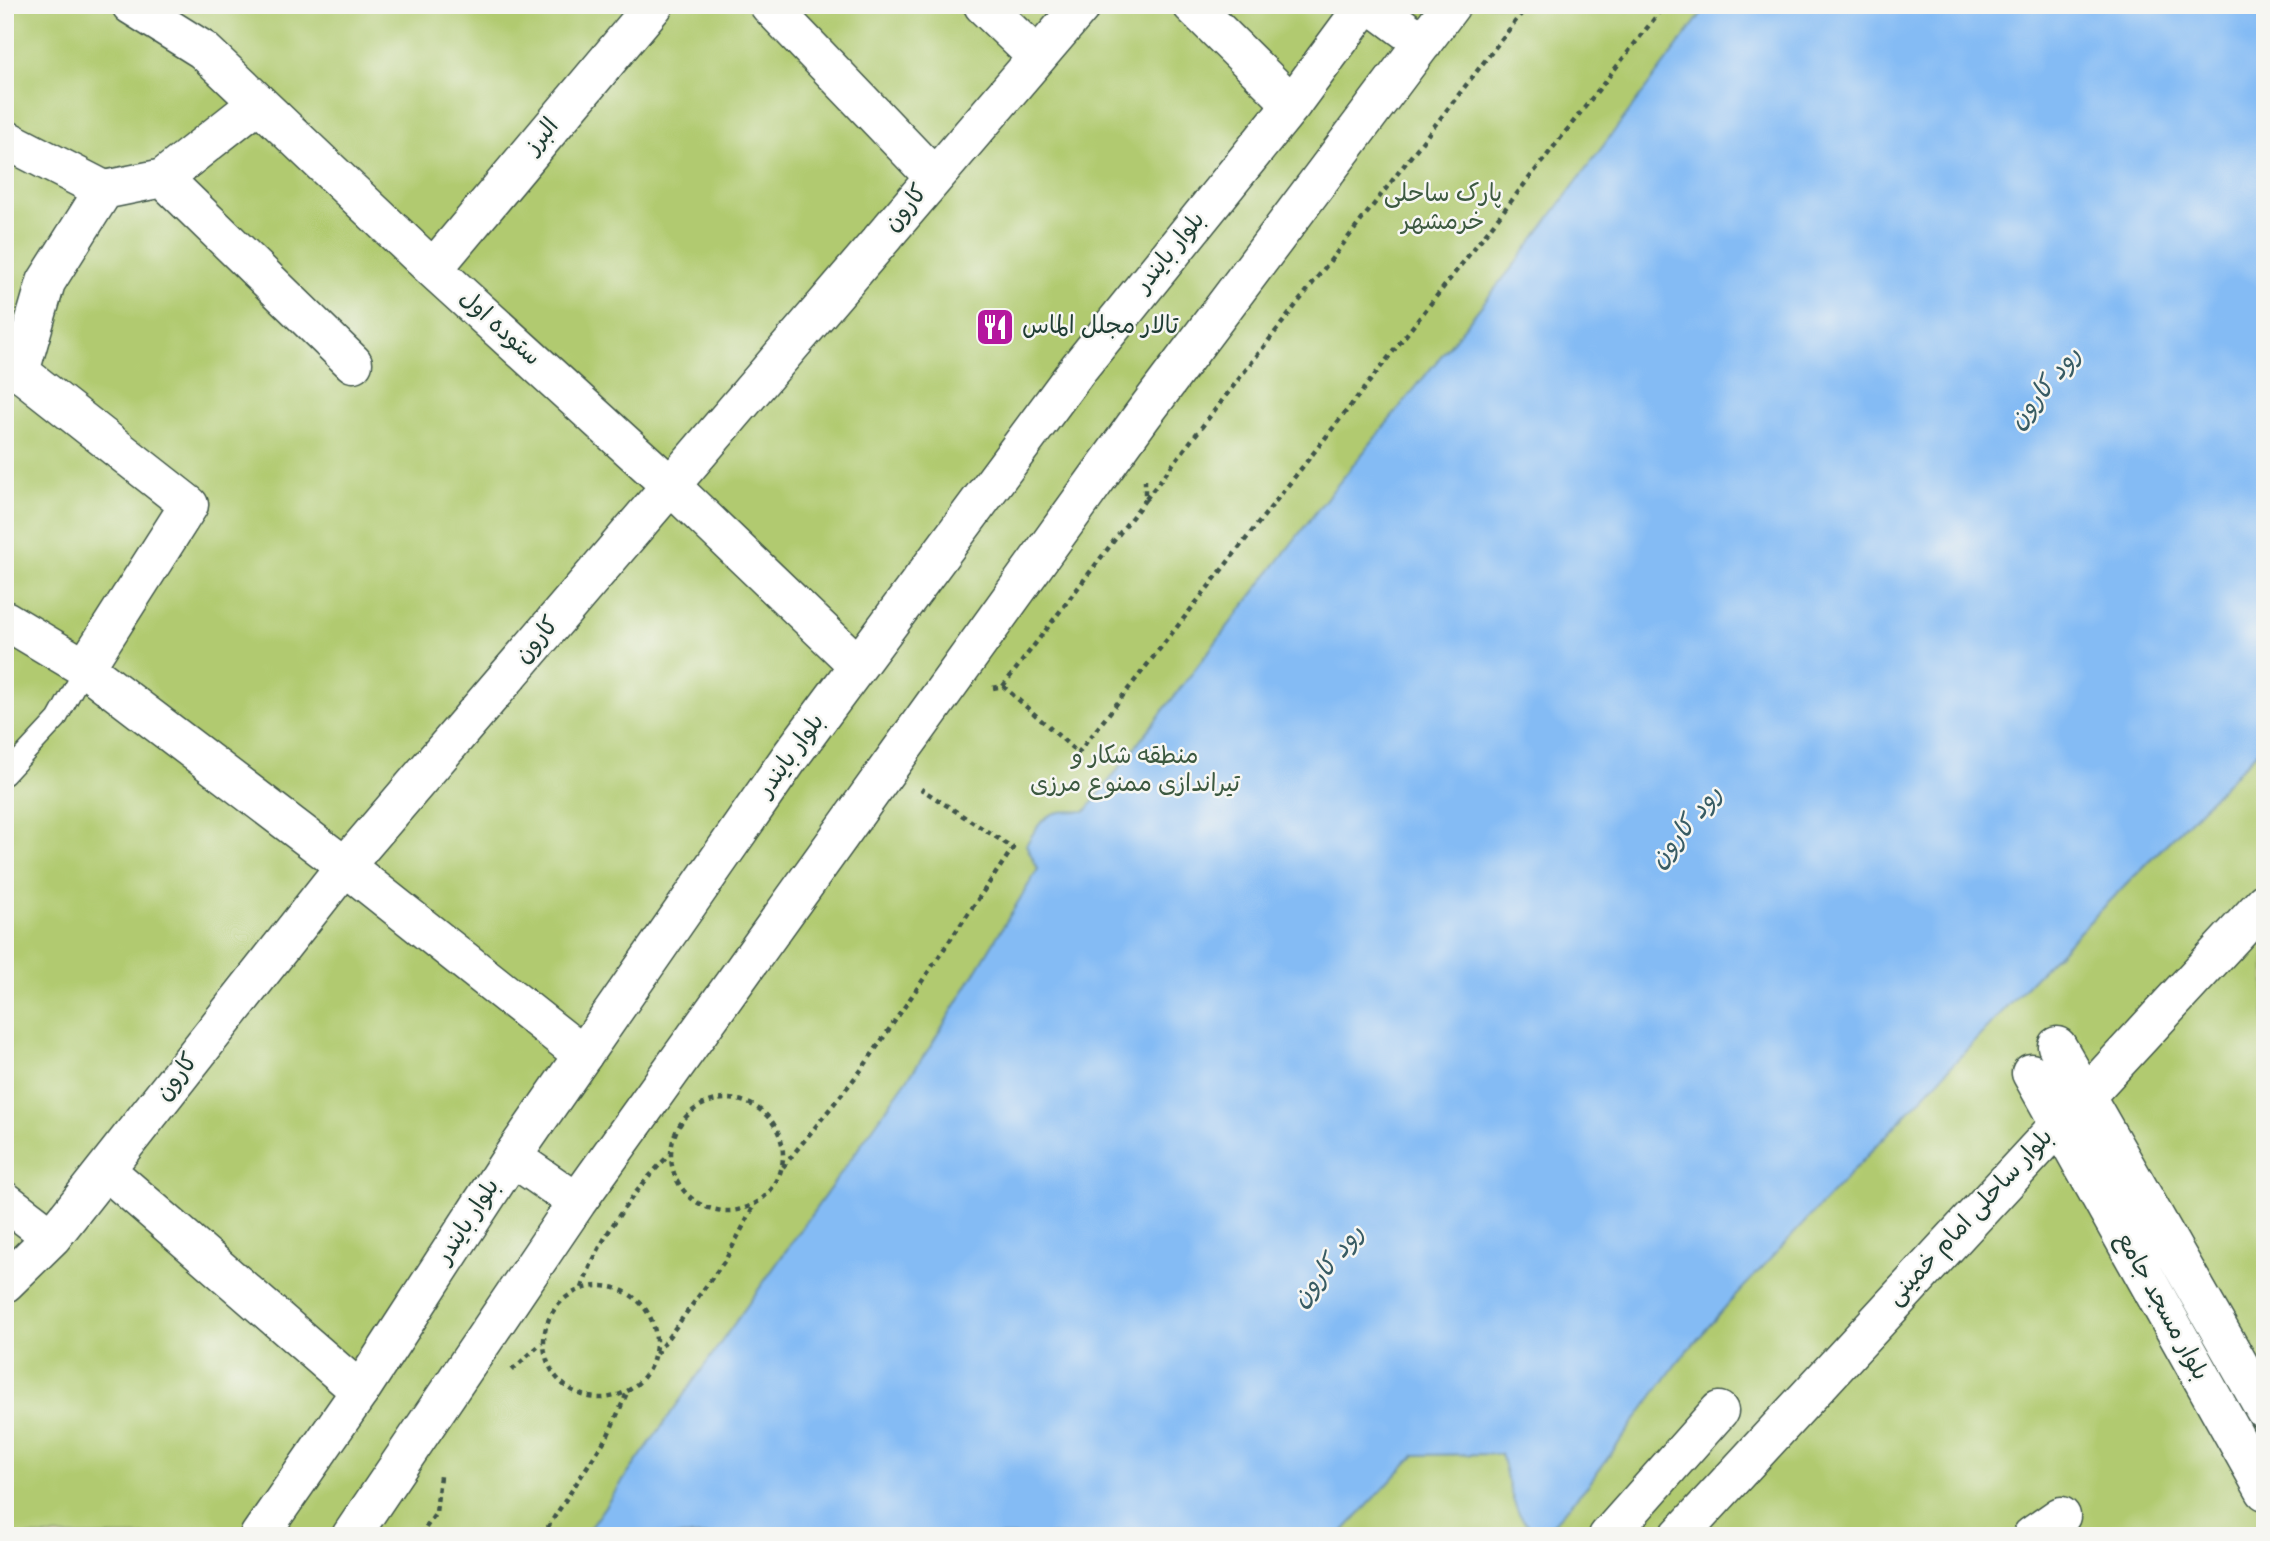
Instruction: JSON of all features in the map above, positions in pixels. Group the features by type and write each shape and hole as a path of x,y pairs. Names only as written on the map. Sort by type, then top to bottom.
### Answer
{"street":[{"name":"ستوده اول","path":"131,5 203,50 433,270 671,486 858,665"},
{"name":"البرز","path":"433,270 654,5"},
{"path":"769,5 934,177"},
{"path":"984,5 1037,57"},
{"name":"کارون","path":"5,1283 52,1237 345,866 1082,5"},
{"path":"1192,5 1292,104"},
{"name":"بلوار بایندر","path":"259,1536 360,1391 512,1157 790,757 1078,369 1292,104 1365,5"},
{"path":"1372,5 1423,43"},
{"path":"351,1536 577,1202 1142,416 1451,5"},
{"path":"5,139 104,190 163,178 258,103"},
{"path":"163,178 354,363"},
{"path":"86,668 189,505 13,369 46,282 104,190"},
{"path":"5,620 86,668 345,866 583,1055"},
{"name":"بلوار ساحلی امام خمینی","path":"1679,1536 2084,1094 2265,902"},
{"name":"بلوار مسجد جامع","path":"2057,1046 2265,1410"},
{"name":"بلوار مسجد جامع","path":"2031,1073 2265,1491"},
{"path":"512,1157 577,1202"},
{"path":"106,1170 360,1391"},
{"path":"5,1201 52,1237"},
{"path":"1608,1536 1719,1411"}],"lane":[{"path":"5,775 57,719 86,668"}],"path":[{"path":"1145,500 1528,5"},
{"path":"1003,686 1078,753 1665,5"},
{"path":"783,1167 783,1143 773,1121 756,1106 733,1098 710,1101 689,1112 675,1132 670,1155 674,1178 688,1197 709,1210 733,1212 755,1204 773,1189 783,1167 862,1069 1013,848 916,786"},
{"path":"582,1288 592,1259 643,1181 670,1155"},
{"path":"656,1354 656,1330 646,1309 629,1293 606,1285 582,1288 562,1300 548,1319 542,1342 547,1365 561,1384 582,1396 606,1399 628,1391 646,1376 656,1354 726,1259 755,1204"},
{"path":"506,1380 542,1342"},
{"path":"542,1536 608,1435 628,1391"},
{"path":"420,1536 436,1513 440,1476 448,1465"}],"green space":[{"name":"منطقه شکار و تیراندازی ممنوع مرزی","path":"5,5 2265,5 2265,1536 5,1536"}],"water":[{"name":"رود کارون","path":"1708,5 2265,5 2265,744 2034,978 1729,1303 1676,1364 1589,1484 1550,1527 1538,1529 1528,1525 1521,1516 1510,1490 1501,1454 1415,1455 1339,1536 584,1536 930,1047 1038,869 1026,845 1039,825 1056,813 1086,811 1325,500 1519,259"}],"place":[{"name":"تالار مجلل الماس","path":"995,327"}],"park label":[{"name":"پارک ساحلی خرمشهر","path":"1443,209"}]}
